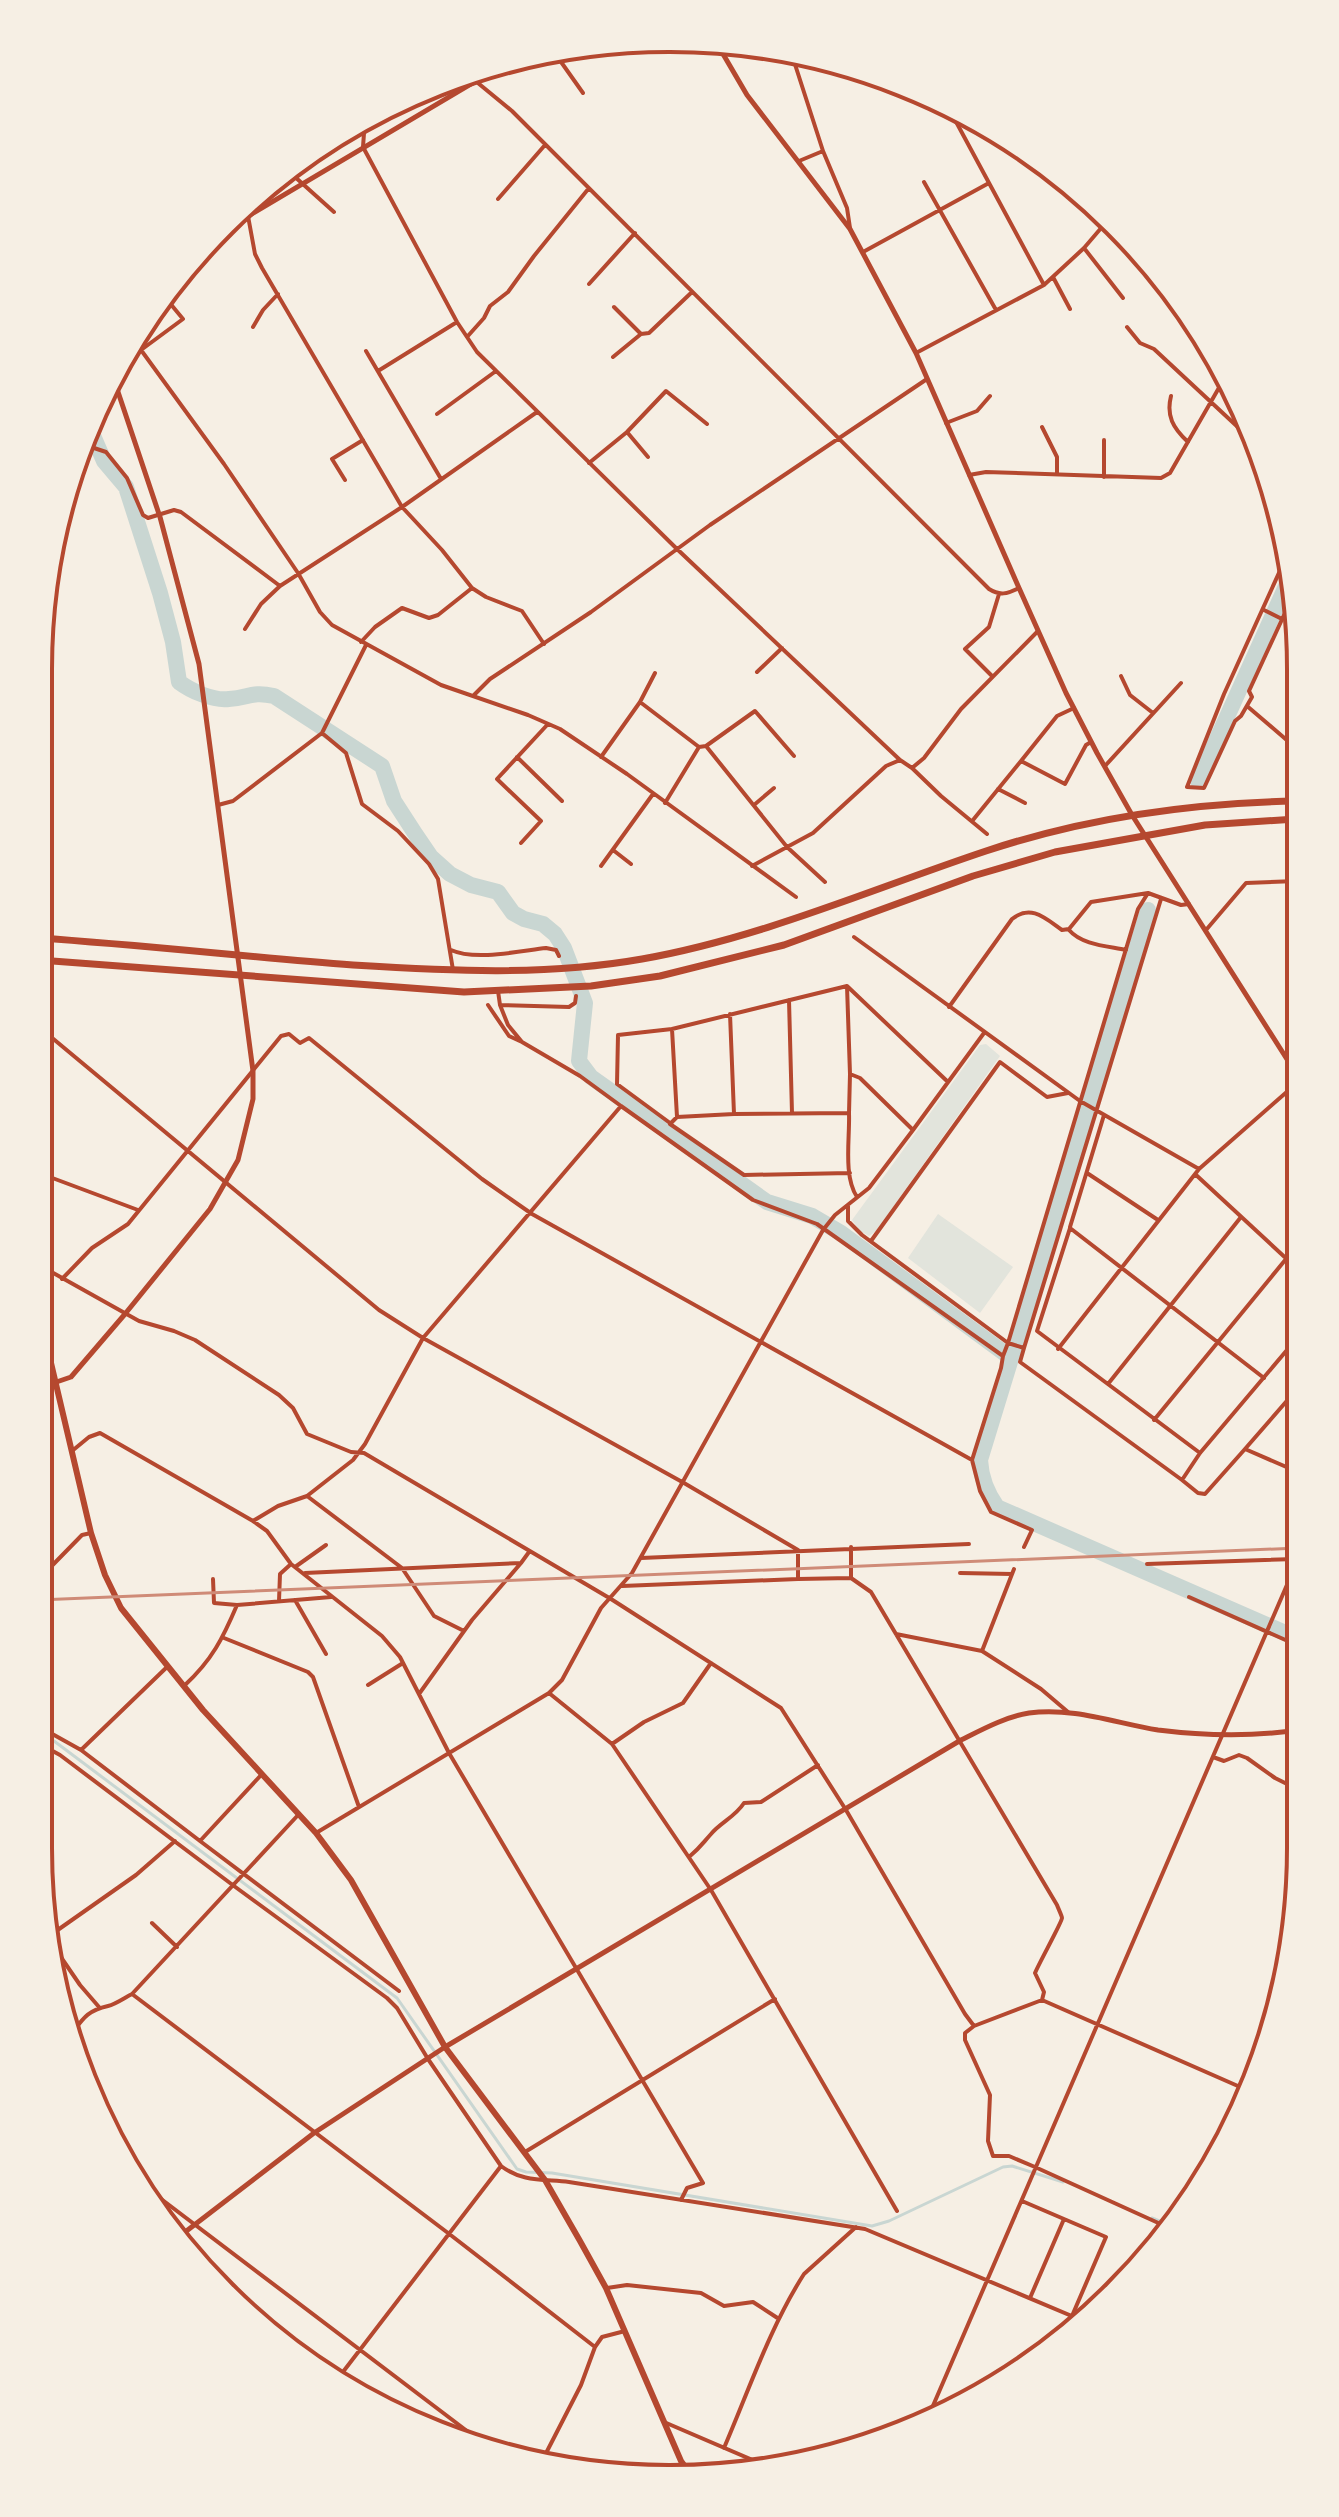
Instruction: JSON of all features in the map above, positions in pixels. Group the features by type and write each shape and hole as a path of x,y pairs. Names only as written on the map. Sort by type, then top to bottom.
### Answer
{"highway":[{"path":"52,939 453,970 510,972 573,968 689,949 781,923 987,851 1058,830 1132,815 1287,802"},
{"path":"52,961 464,992 591,986 660,976 784,945 973,876 1055,852 1205,825 1287,820"}],"main road":[{"path":"52,1369 91,1533 105,1575 121,1608 167,1667 316,1833 351,1880 445,2047 545,2180 606,2288 684,2465"}],"street":[{"path":"723,54 747,95 850,229 863,252 916,353 1038,631 1091,742 1132,815 1287,1059"},
{"path":"561,62 583,93"},
{"path":"795,65 823,151 847,208 850,229"},
{"path":"476,84 512,111 989,589 1006,594 1019,588"},
{"path":"255,212 472,85"},
{"path":"957,124 1044,285"},
{"path":"364,133 363,147 457,322 496,371 677,549 900,760 987,834"},
{"path":"498,199 545,145"},
{"path":"799,161 823,151"},
{"path":"296,178 334,212"},
{"path":"924,182 996,310"},
{"path":"863,252 989,183"},
{"path":"467,337 490,306 508,292 589,188"},
{"path":"248,218 255,254 402,507 472,588 522,611 544,644"},
{"path":"916,353 1044,285 1101,228"},
{"path":"589,284 635,233"},
{"path":"1084,248 1123,298"},
{"path":"1053,277 1070,309"},
{"path":"613,357 641,334 649,333 692,292"},
{"path":"253,327 278,294"},
{"path":"142,349 183,319 172,305"},
{"path":"614,307 641,334"},
{"path":"378,371 457,322"},
{"path":"1127,327 1140,343 1154,349 1236,424"},
{"path":"141,350 193,420 298,573 320,612 332,625 441,685 548,724 601,757 796,897"},
{"path":"366,351 441,479"},
{"path":"437,414 496,371"},
{"path":"473,696 490,679 927,379"},
{"path":"969,475 986,472 1161,478 1170,473 1219,388"},
{"path":"589,463 627,432 666,391 707,424"},
{"path":"52,1383 71,1377 210,1209 238,1160 253,1099 253,1071 199,664 160,517 118,392"},
{"path":"946,423 977,411 990,396"},
{"path":"1171,396 1167,409 1174,429 1188,442"},
{"path":"245,629 261,604 280,586 402,507 537,412"},
{"path":"1042,427 1057,457 1057,474"},
{"path":"627,432 648,457"},
{"path":"345,480 332,459 363,440"},
{"path":"1104,440 1104,477"},
{"path":"94,448 106,452 127,478 143,515 148,518 160,517 174,510 181,512 280,586"},
{"path":"1279,574 1224,694 1187,787 1204,788 1235,721 1252,697 1249,691 1284,614"},
{"path":"217,805 233,801 322,733 364,643 375,627 402,608 429,618 438,615 472,588"},
{"path":"993,677 965,649 989,627 999,594"},
{"path":"1264,611 1282,619"},
{"path":"912,768 924,758 961,709 1038,631"},
{"path":"757,672 782,648"},
{"path":"601,757 640,702 655,673"},
{"path":"1121,676 1130,695 1153,713"},
{"path":"1105,766 1181,683"},
{"path":"640,702 699,747 706,746 755,711 794,756"},
{"path":"1247,706 1287,740"},
{"path":"973,820 1057,716 1074,708"},
{"path":"521,843 541,821 497,779 548,724"},
{"path":"322,733 346,753 362,804 398,831 422,856 438,879 453,970"},
{"path":"1021,761 1065,784 1086,745 1091,742"},
{"path":"706,746 787,847 825,882"},
{"path":"665,803 699,747"},
{"path":"517,757 562,801"},
{"path":"752,866 813,833 886,766 900,760"},
{"path":"754,805 774,788"},
{"path":"998,789 1025,803"},
{"path":"601,866 653,794"},
{"path":"613,850 631,864"},
{"path":"1206,930 1246,883 1287,881"},
{"path":"949,1007 1012,919 1020,913 1039,913 1062,930 1069,929 1091,902 1148,893 1181,905 1189,904"},
{"path":"1024,1547 1032,1530 991,1512 980,1491 972,1460 1138,909 1148,893"},
{"path":"1161,899 1094,1109 1020,1362 1198,1493 1205,1494 1287,1401"},
{"path":"1069,929 1086,941 1126,950"},
{"path":"854,937 1081,1102 1197,1172 1286,1259 1154,1420"},
{"path":"451,950 461,954 477,954 546,948 556,950 559,956"},
{"path":"847,986 672,1029 618,1035 617,1084 744,1175 850,1173"},
{"path":"847,986 850,1173 857,1197"},
{"path":"847,986 948,1082"},
{"path":"498,991 508,1025 522,1042"},
{"path":"500,1005 569,1007 575,1003 576,996"},
{"path":"789,1000 792,1113"},
{"path":"488,1005 509,1036 580,1076 753,1200 807,1219 1003,1356"},
{"path":"730,1014 734,1114"},
{"path":"672,1029 677,1117"},
{"path":"316,1833 549,1693 562,1680 601,1608 622,1586 641,1558 823,1230 869,1188 984,1033"},
{"path":"62,1279 92,1248 128,1224 281,1036 289,1034 300,1043 309,1038 314,1040 482,1179 532,1214 972,1460"},
{"path":"52,1038 379,1310 423,1338 798,1550"},
{"path":"871,1241 1008,1050"},
{"path":"1000,1062 1047,1097 1068,1093"},
{"path":"850,1074 860,1078 913,1130"},
{"path":"1058,1349 1197,1172 1287,1092"},
{"path":"253,1521 278,1506 307,1496 358,1454 423,1338 532,1214 621,1106"},
{"path":"670,1124 677,1117 849,1113"},
{"path":"1104,1115 1037,1331 1200,1453"},
{"path":"1087,1173 1158,1221"},
{"path":"52,1178 138,1210"},
{"path":"848,1205 848,1221 871,1241 1008,1343 1024,1348"},
{"path":"1107,1385 1241,1217"},
{"path":"1070,1228 1264,1378"},
{"path":"52,1273 139,1321 174,1331 226,1359 279,1395 293,1408 307,1434 358,1454 364,1453 611,1599 781,1708 846,1810 974,2026"},
{"path":"971,1333 981,1322"},
{"path":"1182,1480 1200,1453 1287,1350"},
{"path":"72,1451 89,1437 100,1433 253,1521 267,1531 293,1566 382,1636 403,1663 449,1753 703,2183 687,2188 681,2200"},
{"path":"1245,1449 1287,1467"},
{"path":"307,1496 402,1568 434,1616 464,1631"},
{"path":"52,1566 82,1535 91,1533"},
{"path":"641,1558 969,1544"},
{"path":"279,1602 280,1574 326,1545"},
{"path":"851,1547 851,1578"},
{"path":"798,1550 798,1579"},
{"path":"419,1694 464,1631 529,1552"},
{"path":"1147,1564 1287,1559"},
{"path":"303,1574 521,1563"},
{"path":"960,1573 1013,1572 982,1651"},
{"path":"622,1586 851,1578 871,1592 961,1740 1060,1913 1061,1925 1052,1936 1035,1973 1044,1992 1042,2000"},
{"path":"213,1579 214,1603 237,1605 333,1597"},
{"path":"933,2406 1287,1584"},
{"path":"1189,1597 1287,1641"},
{"path":"295,1600 326,1654"},
{"path":"184,1686 209,1660 224,1638 237,1605"},
{"path":"896,1634 982,1651 1041,1689 1068,1712"},
{"path":"224,1638 308,1672 313,1677 359,1807"},
{"path":"368,1685 403,1663"},
{"path":"612,1744 644,1722 683,1703 711,1663"},
{"path":"81,1750 167,1667"},
{"path":"549,1693 612,1744 689,1857 897,2211"},
{"path":"186,2231 314,2133 445,2047 961,1740 1005,1719 1031,1713 1068,1712 1156,1729 1221,1737 1287,1732"},
{"path":"52,1734 81,1750 399,1991"},
{"path":"52,1751 387,1998 397,2008 501,2166 515,2177 856,2227 879,2233 1072,2316"},
{"path":"1213,1757 1224,1761 1239,1755 1287,1784"},
{"path":"689,1857 705,1845 713,1831 736,1815 744,1803 761,1802 818,1765"},
{"path":"200,1841 262,1774"},
{"path":"78,2025 87,2014 99,2007 110,2006 132,1994 299,1814"},
{"path":"57,1930 136,1875 175,1841"},
{"path":"152,1923 177,1947"},
{"path":"62,1959 99,2007"},
{"path":"132,1994 595,2347"},
{"path":"523,2153 775,1999"},
{"path":"1159,2223 1009,2156 993,2156 988,2141 990,2095 965,2040 965,2033 974,2026 1042,2000 1239,2086"},
{"path":"343,2371 501,2166"},
{"path":"163,2201 465,2430"},
{"path":"1021,2201 1106,2237 1072,2316"},
{"path":"1030,2298 1064,2219"},
{"path":"724,2448 779,2319 804,2274 856,2227"},
{"path":"606,2288 658,2286 701,2293 724,2306 753,2302 779,2319"},
{"path":"546,2452 581,2385 595,2347 602,2337 625,2331"},
{"path":"664,2422 752,2460"}],"shaded area":[{"path":"986,1044 1000,1056 876,1231 869,1236 860,1231 852,1220 980,1045"},
{"path":"938,1214 1013,1267 980,1313 908,1258"}],"waterway":[{"path":"96,442 104,461 126,487 160,593 173,642 179,682 209,697 274,696 382,766 394,801 431,857 450,874 471,885 498,892 513,913 543,924 555,934 564,948 585,1003 579,1061 591,1077 767,1202 812,1216 841,1233 1011,1358"},
{"path":"1198,781 1283,594"},
{"path":"1148,910 980,1460 982,1473 987,1491 997,1507 1287,1634"},
{"path":"52,1740 397,1998 517,2169 872,2226 889,2221 1003,2167 1012,2166 1063,2182"},
{"path":"1152,2218 1160,2221"}],"railway":[{"path":"52,1599 1287,1548"}]}
